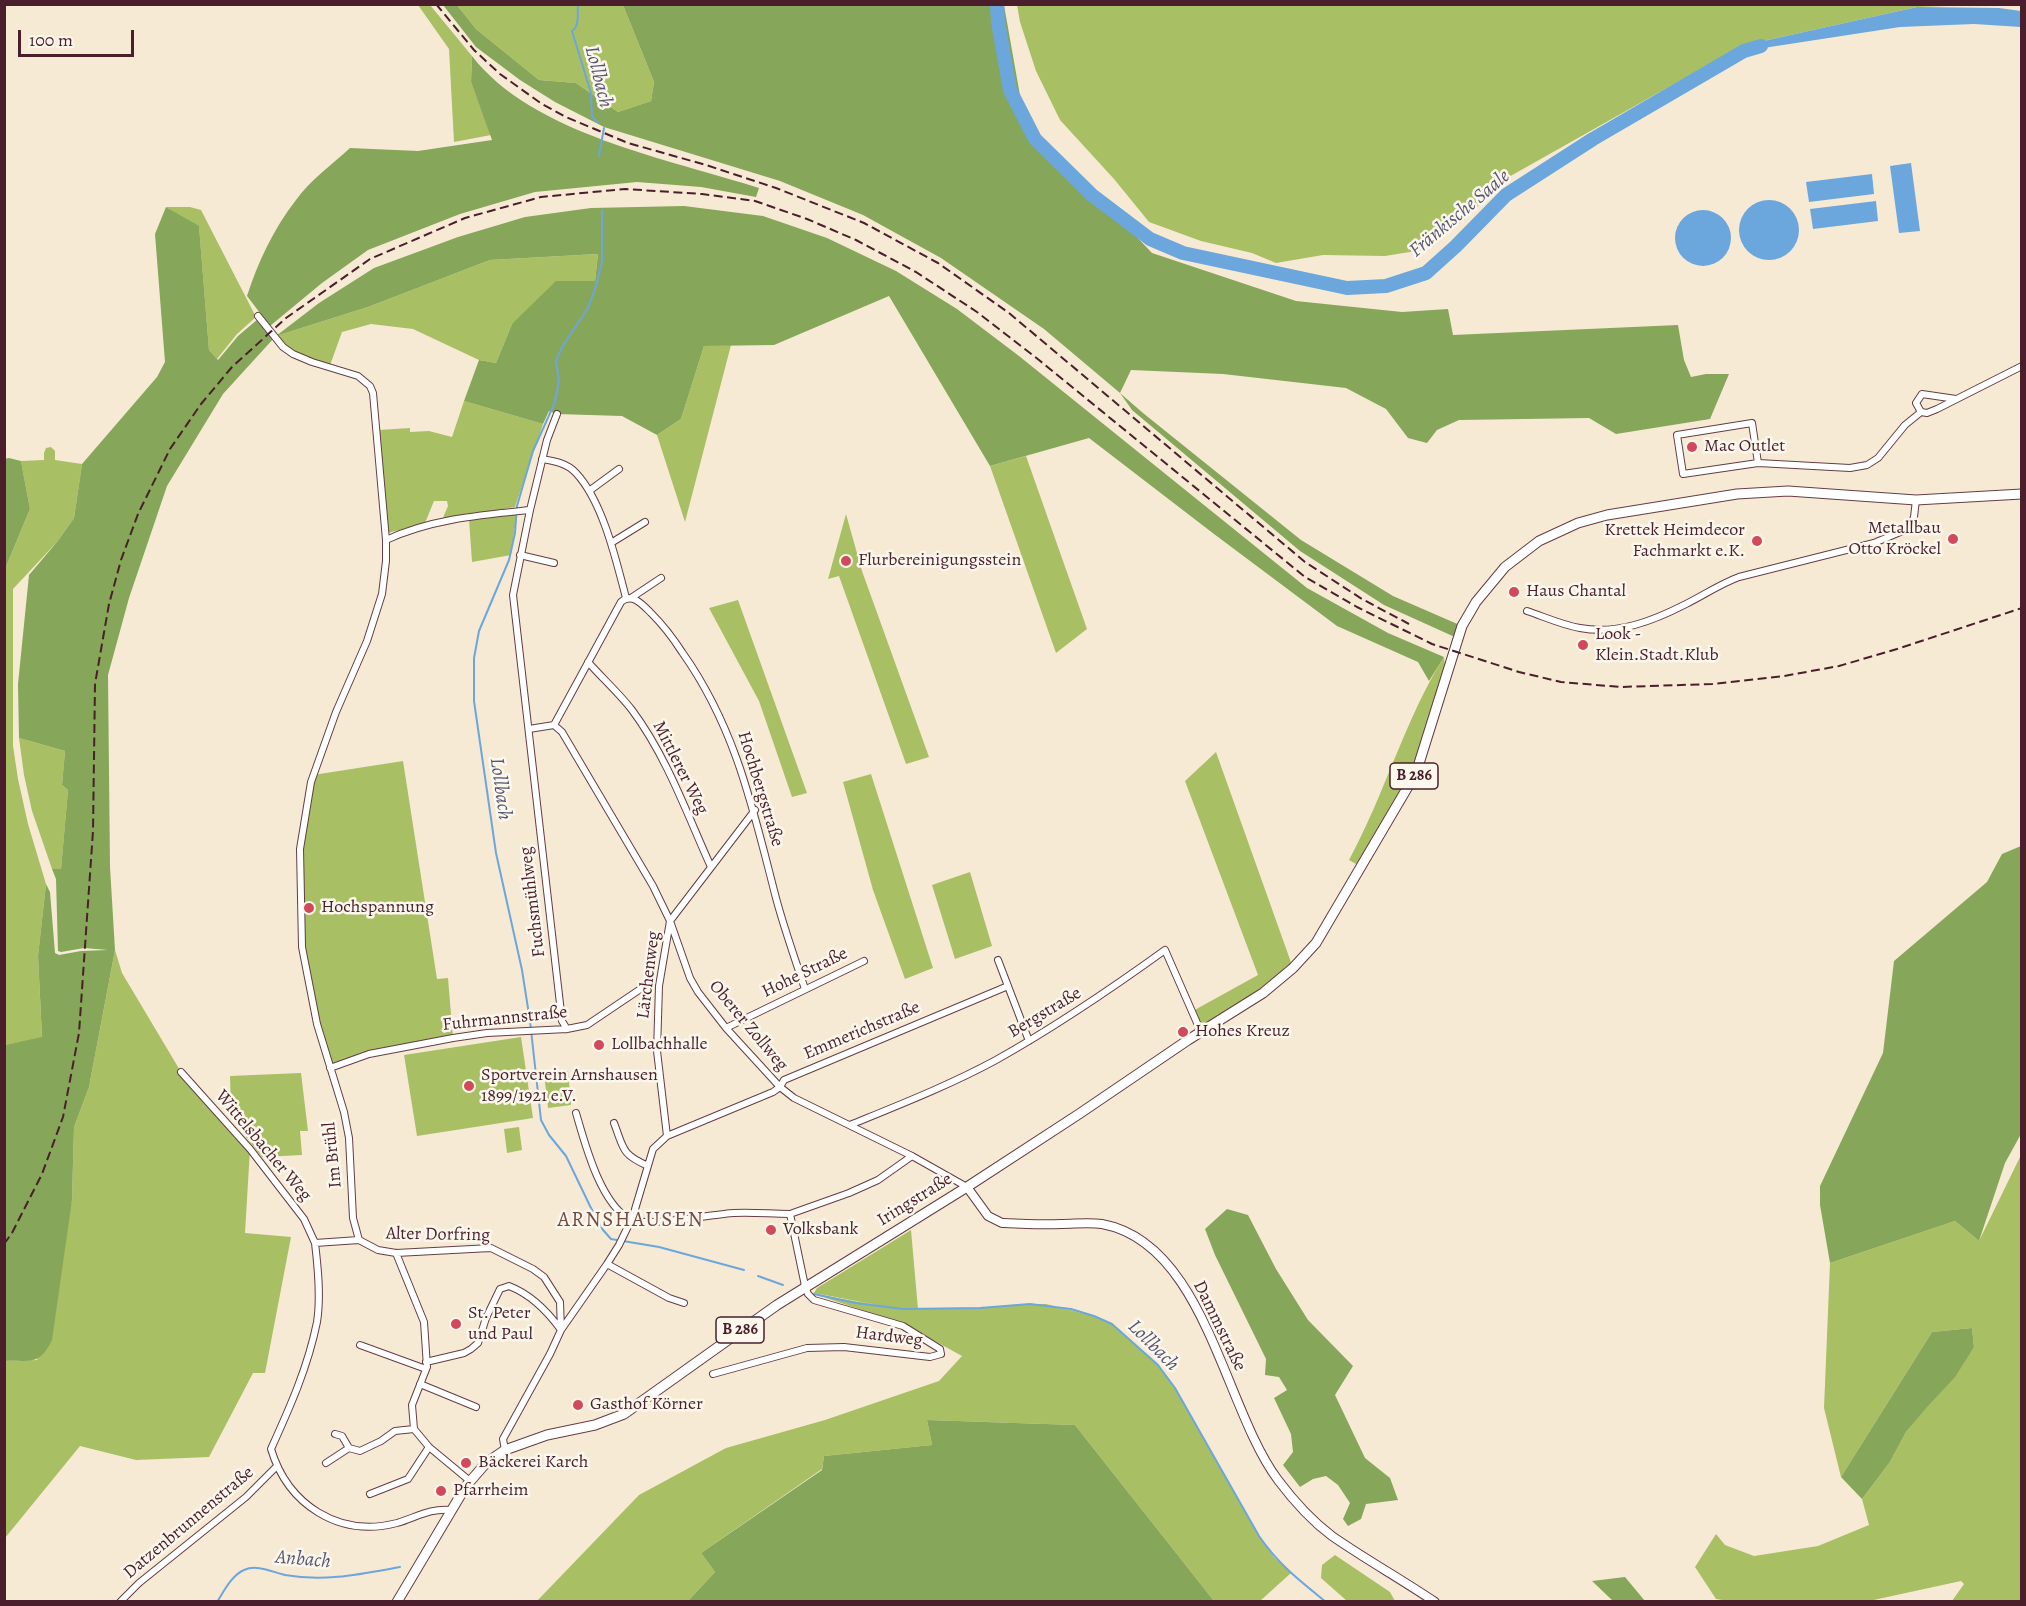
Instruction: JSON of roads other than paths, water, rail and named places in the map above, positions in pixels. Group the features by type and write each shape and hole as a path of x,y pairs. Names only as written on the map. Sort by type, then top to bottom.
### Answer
{"main road":[{"name":"Iringstraße","path":"470,1481 486,1463 505,1450 547,1435 595,1425 624,1414 805,1286 967,1187 1263,993 1293,968 1316,942 1416,773 1462,626 1488,586 1521,553 1539,541 1578,523 1606,515 1727,495 1788,491 1916,500"},
{"name":"B 286","path":"1916,500 2022,494"},
{"name":"B 286","path":"397,1602 470,1481"}],"street":[{"name":"Im Brühl","path":"258,316 283,347 293,354 358,376 369,386 373,393 377,427 386,540 382,594 367,641 336,712 310,782 300,849 302,948 317,1024 346,1121 354,1218 359,1240"},
{"path":"1758,463 1752,423 1677,435 1683,474 1758,463 1850,468 1867,465 1878,458 1905,425 1921,412 1927,413 2022,366"},
{"path":"1921,412 1916,403 1922,394 1957,399"},
{"name":"Fuchsmühlweg","path":"557,414 542,459 513,595 562,1021 567,1029"},
{"path":"542,459 565,465 575,472 589,491 611,543 628,598"},
{"path":"589,491 619,469"},
{"path":"1527,611 1581,628 1616,630 1627,628 1686,604 1722,583 1739,577 1858,549 1905,530 1911,525 1914,517 1916,500"},
{"path":"386,540 432,524 530,510"},
{"path":"611,543 645,522"},
{"path":"520,555 554,563"},
{"path":"529,729 554,725 621,602 661,578"},
{"name":"Hochbergstraße","path":"628,598 641,603 662,624 699,676 731,738 754,810 776,900 805,989"},
{"name":"Mittlerer Weg","path":"588,662 631,710 651,740 665,765 711,867"},
{"name":"Oberer Zollweg","path":"554,725 562,732 653,886 670,921 690,978 726,1028 780,1087 794,1098 912,1156 967,1187"},
{"name":"Lärchenweg","path":"667,1136 657,1039 659,986 670,921 754,810"},
{"name":"Bergstraße","path":"850,1125 994,1061 1103,995 1165,950 1201,1032"},
{"path":"998,960 1029,1041"},
{"name":"Hohe Straße","path":"726,1028 864,961"},
{"name":"Emmerichstraße","path":"667,1136 774,1092 784,1080 1008,986"},
{"name":"Fuhrmannstraße","path":"330,1068 369,1054 453,1038 487,1033 567,1029 587,1025 639,990"},
{"name":"Wittelsbacher Weg","path":"181,1072 250,1149 304,1219 315,1243"},
{"path":"576,1113 595,1170 605,1191 617,1210 631,1221 654,1222 735,1213 790,1214 849,1194 878,1180 912,1156"},
{"path":"614,1123 625,1154 648,1166"},
{"path":"360,1345 426,1365 464,1353 478,1342 486,1318 500,1289 509,1286 516,1288 549,1313 561,1330 608,1264 623,1238 631,1221 653,1149 667,1136"},
{"name":"Dammstraße","path":"967,1187 988,1216 1002,1223 1102,1224 1125,1232 1149,1246 1173,1268 1191,1299 1255,1439 1277,1479 1301,1507 1330,1535 1435,1602"},
{"path":"790,1214 805,1286"},
{"name":"Alter Dorfring","path":"315,1243 359,1240 378,1250 396,1253 486,1248 505,1254 544,1277 560,1302 561,1330 503,1439 505,1450"},
{"path":"315,1243 318,1275 317,1320 301,1383 271,1449 276,1466 299,1499 314,1511 349,1524 366,1526 396,1523 437,1509 451,1510"},
{"path":"396,1253 424,1322 426,1365 412,1405 414,1430 429,1447 470,1481"},
{"path":"608,1264 669,1298 684,1303"},
{"name":"Hardweg","path":"713,1374 807,1348 844,1347 930,1357 941,1354 940,1349 903,1326 814,1300 807,1294 805,1286"},
{"path":"420,1384 476,1407"},
{"path":"335,1434 342,1436 349,1448 360,1451 395,1431 414,1430"},
{"path":"370,1494 408,1479 429,1447"},
{"path":"326,1463 349,1448"},
{"name":"Datzenbrunnenstraße","path":"120,1602 139,1583 246,1497 276,1466"}],"water":[{"path":"1917,7 1999,8 2021,11 2021,27 1974,24 1900,27 1744,51 1759,42"},
{"path":"1911,163 1920,231 1899,233 1890,166"},
{"path":"1872,174 1874,194 1809,202 1806,182"},
{"path":"1769,200 1790,209 1799,230 1790,251 1769,260 1748,251 1739,230 1748,209"},
{"path":"1876,201 1878,221 1813,229 1810,209"},
{"path":"1697,210 1709,210 1719,214 1727,222 1731,238 1727,254 1719,262 1709,266 1697,266 1687,262 1679,254 1675,244 1675,232 1679,222 1687,214"}],"waterway":[{"name":"Lollbach","path":"578,4 577,23 572,31 591,93 592,117 598,122"},
{"name":"Fränkische Saale","path":"997,4 1010,90 1035,139 1092,195 1150,239 1183,253 1347,288 1386,286 1426,273 1506,195 1593,139 1744,51 1761,46"},
{"name":"Lollbach","path":"599,156 604,128"},
{"name":"Lollbach","path":"602,210 602,262 596,286 588,308 562,347 556,361 559,380 555,402 533,451 517,506 515,533 509,560 479,631 474,658 474,701 496,853 522,970 541,1120 549,1135 566,1156 603,1230 611,1239 659,1247 744,1270"},
{"name":"Lollbach","path":"758,1276 783,1285"},
{"name":"Lollbach","path":"814,1294 856,1303 903,1309 980,1308 1030,1304 1071,1309 1112,1324 1158,1365 1175,1388 1259,1536 1290,1572 1326,1602"},
{"name":"Anbach","path":"217,1602 232,1579 249,1568 314,1578 400,1567"}],"railway":[{"path":"436,4 474,50 500,74 542,104 566,117 628,143 776,188 864,223 938,263 1009,313 1305,562 1362,599 1409,624"},
{"path":"4,1244 42,1174 63,1117 79,1033 93,831 95,684 109,604 121,560 138,514 170,449 201,404 232,367 286,318 370,259 465,218 541,197 625,189 702,194 755,201 807,219 856,240 916,272 977,312 1305,577 1357,607 1432,644 1519,672 1561,682 1620,687 1712,684 1784,676 1839,666 2022,608"}],"place":[{"name":"Mac Outlet","path":"1692,447"},
{"name":"Metallbau Otto Kröckel","path":"1953,539"},
{"name":"Krettek Heimdecor Fachmarkt e.K.","path":"1757,541"},
{"name":"Flurbereinigungsstein","path":"846,561"},
{"name":"Haus Chantal","path":"1514,592"},
{"name":"Look - Klein.Stadt.Klub","path":"1583,645"},
{"name":"Hochspannung","path":"309,908"},
{"name":"Hohes Kreuz","path":"1183,1032"},
{"name":"Lollbachhalle","path":"599,1045"},
{"name":"Sportverein Arnshausen 1899/1921 e.V.","path":"469,1086"},
{"name":"Volksbank","path":"771,1230"},
{"name":"St. Peter und Paul","path":"456,1324"},
{"name":"Gasthof Körner","path":"578,1405"},
{"name":"Bäckerei Karch","path":"466,1463"},
{"name":"Pfarrheim","path":"441,1491"}],"district":[{"name":"ARNSHAUSEN","path":"631,1221"}]}
